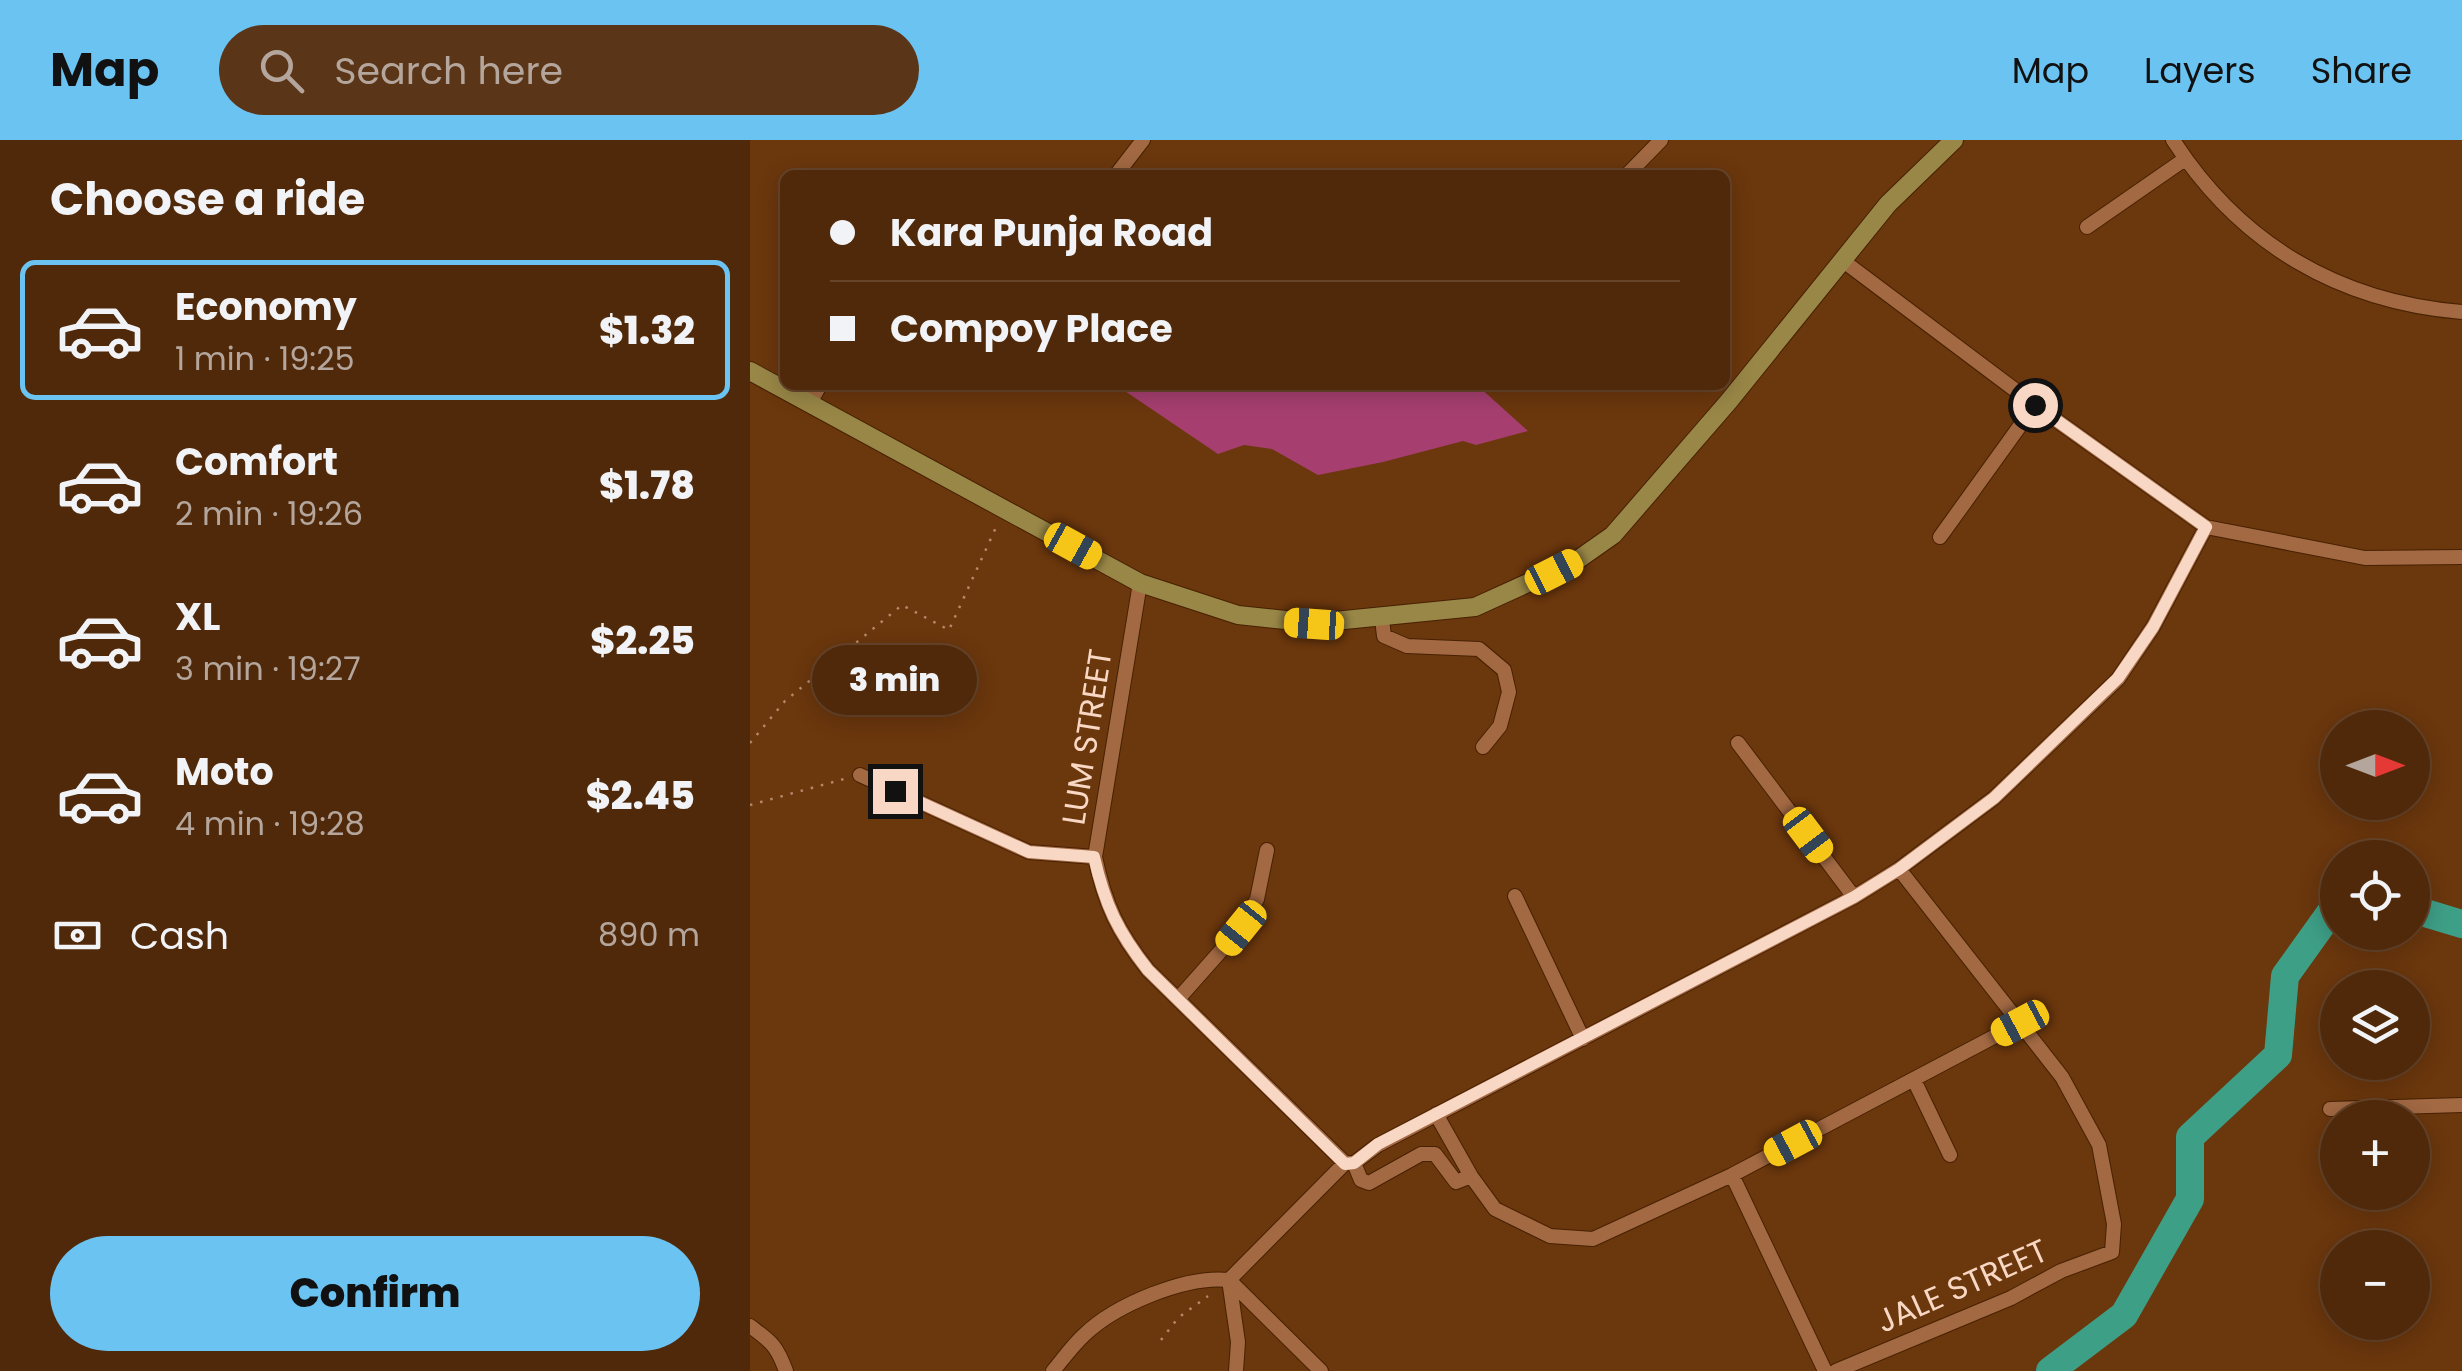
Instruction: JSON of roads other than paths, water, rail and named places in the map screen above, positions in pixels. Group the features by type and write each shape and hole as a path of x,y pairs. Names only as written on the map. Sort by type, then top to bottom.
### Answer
{"main road":[{"path":"787,390 1140,583 1238,615 1314,624 1475,608 1576,561 1613,535 1662,482 1888,204 1954,140"},
{"path":"750,371 780,386"}],"street":[{"path":"1120,170 1143,140"},
{"path":"1632,170 1661,140"},
{"path":"2172,140 2226,208 2315,274 2438,310 2462,312"},
{"path":"2088,228 2185,159"},
{"path":"1842,260 2206,527 2365,558 2462,558"},
{"path":"810,402 817,390"},
{"path":"1940,538 2035,405"},
{"path":"1229,1280 1350,1163 1378,1144 1854,897 1899,869 1994,798 2118,678 2153,627 2206,527"},
{"name":"LUM STREET","path":"1140,583 1094,857 1102,893 1120,934 1148,970 1350,1163"},
{"path":"1382,619 1384,636 1408,646 1479,649 1504,670 1509,692 1500,726 1483,747"},
{"path":"1738,743 1854,897"},
{"path":"860,775 1029,852 1094,857"},
{"path":"1179,998 1241,928 1257,898 1267,850"},
{"path":"1436,1114 1470,1176 1495,1209 1550,1236 1593,1239 1732,1175 2020,1023 1899,869"},
{"path":"1515,896 1583,1039"},
{"name":"JALE STREET","path":"1836,1371 2011,1298 2061,1270 2112,1252 2114,1224 2099,1145 2062,1077 2020,1023"},
{"path":"1914,1080 1950,1155"},
{"path":"2430,1105 2462,1104"},
{"path":"1350,1163 1362,1180 1370,1184 1421,1154 1435,1154 1456,1182 1470,1176"},
{"path":"1732,1175 1826,1371"},
{"path":"1054,1371 1082,1336 1101,1321 1144,1298 1214,1278 1229,1280 1321,1371"},
{"path":"1229,1280 1238,1342 1236,1371"},
{"path":"752,1330 767,1335 779,1350 786,1371"}],"waterway":[{"path":"2430,914 2462,924"},
{"path":"2050,1371 2124,1315 2190,1199 2190,1137 2278,1055 2285,976 2320,927"}]}
